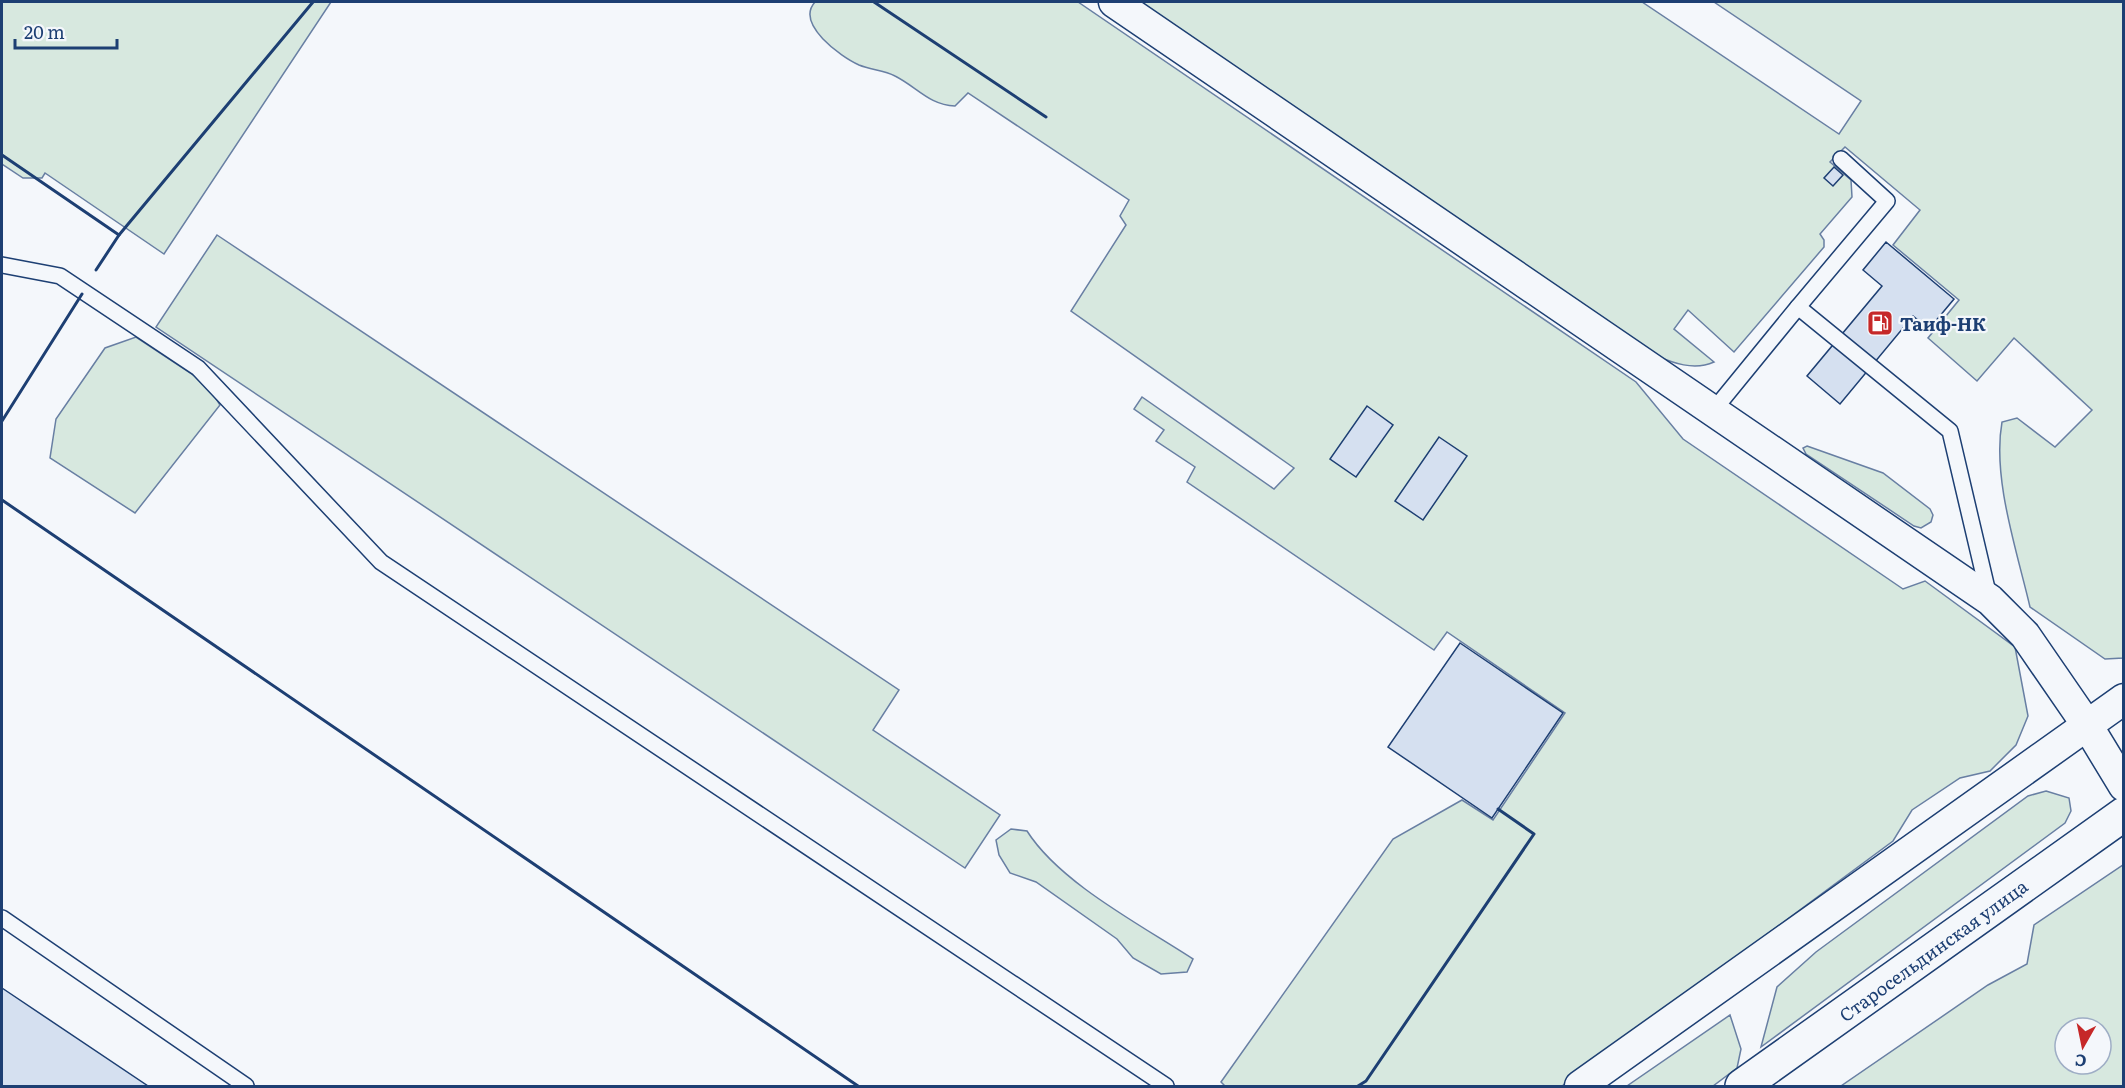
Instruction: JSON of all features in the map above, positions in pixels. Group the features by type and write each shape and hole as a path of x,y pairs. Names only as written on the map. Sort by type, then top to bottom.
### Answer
{"main road":[{"name":"Старосельдинская улица","path":"1742,1086 2124,814"}],"street":[{"path":"1114,2 1990,600 2025,636 2087,725 2124,786"},
{"path":"1580,1086 2124,699"}],"lane":[{"path":"1713,411 1887,201 1841,159"},
{"path":"2,266 60,276 198,368 381,562 1166,1086"},
{"path":"1798,307 1950,431 1990,600"},
{"path":"2,918 246,1086"}],"shaded area":[{"path":"2,2 331,2 164,254 45,173 42,178 23,178 2,164"},
{"path":"815,2 1078,2 1636,382 1683,439 1903,589 1925,581 2015,647 2028,716 2016,745 1990,771 1960,778 1912,810 1893,841 1562,1086 1225,1086 1221,1082 1393,839 1462,800 1493,820 1565,713 1447,632 1434,650 1187,482 1195,467 1156,441 1164,430 1134,409 1142,397 1274,489 1294,468 1071,311 1126,225 1120,216 1129,200 968,93 955,106 946,105 930,99 891,74 851,61 823,39 815,29 810,11"},
{"path":"1138,2 1642,2 1839,134 1861,101 1714,2 2123,2 2123,658 2105,659 2030,607 2007,515 2000,467 2002,422 2017,418 2055,447 2092,410 2014,338 1977,381 1928,338 1959,300 1893,245 1920,210 1845,147 1830,162 1851,180 1852,197 1820,234 1824,240 1824,247 1734,352 1688,310 1674,329 1714,362 1699,366 1684,365 1654,355"},
{"path":"217,235 899,690 873,730 1000,815 965,868 156,327"},
{"path":"136,337 207,384 220,405 135,513 50,458 56,419 105,348"},
{"path":"1807,446 1883,473 1930,509 1933,515 1931,522 1921,528 1914,526 1806,454 1803,448"},
{"path":"2046,791 2069,798 2071,811 2065,823 1761,1047 1777,987 1816,952 2028,796"},
{"path":"1011,829 1027,831 1041,850 1080,885 1193,959 1187,972 1161,974 1133,958 1117,939 1036,882 1010,873 999,855 996,840"},
{"path":"2123,865 2123,1086 1841,1086 1988,985 2027,964 2034,925"},
{"path":"1730,1015 1741,1049 1737,1068 1713,1086 1627,1086"}],"building":[{"path":"1834,167 1843,175 1833,186 1824,178"},
{"name":"Таиф-НК","path":"1886,242 1954,299 1929,329 1913,316 1840,404 1807,376 1882,286 1863,270"},
{"path":"1367,406 1393,425 1356,477 1330,459"},
{"path":"1439,437 1467,456 1423,520 1395,501"},
{"path":"1460,643 1563,713 1492,818 1388,747"},
{"path":"2,988 148,1086 2,1086"}],"wall":[{"path":"119,235 313,2"},
{"path":"874,2 1046,117"},
{"path":"2,155 119,235 96,270"},
{"path":"2,421 82,294"},
{"path":"2,500 858,1086"},
{"path":"1358,1086 1366,1081 1534,834 1498,809"}],"place":[{"name":"Таиф-НК","path":"1880,323"}]}
